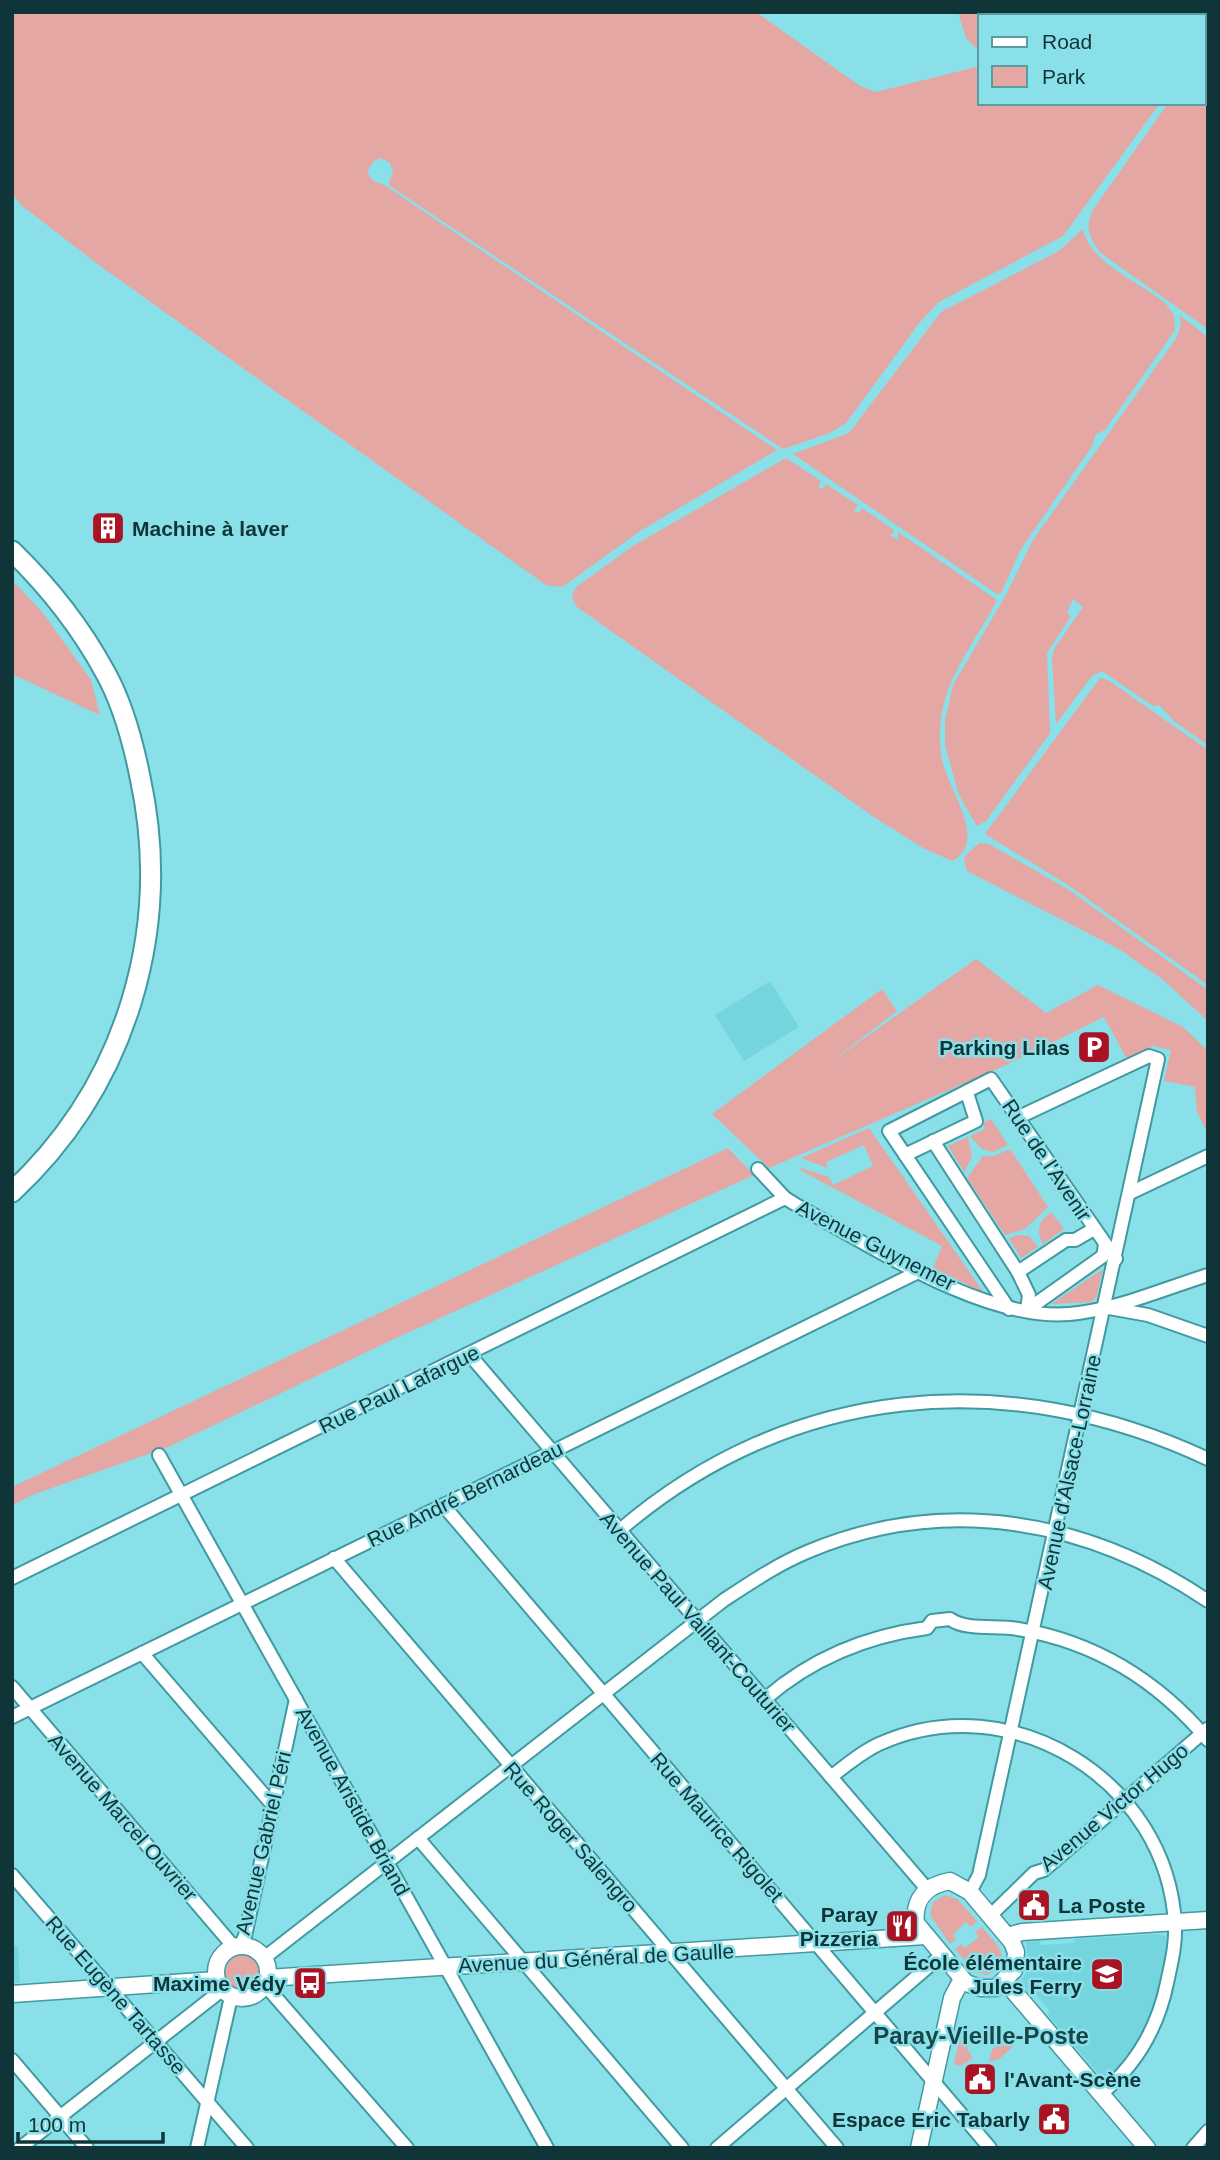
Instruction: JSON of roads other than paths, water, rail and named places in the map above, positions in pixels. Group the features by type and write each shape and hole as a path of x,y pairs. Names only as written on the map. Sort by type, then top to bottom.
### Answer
{"main road":[{"path":"12,551 69,613 106,674 134,748 150,821 153,875 144,962 124,1027 109,1063 56,1145 12,1192"}],"street":[{"name":"Avenue d'Alsace-Lorraine","path":"970,1892 979,1875 1158,1059 1149,1056 1019,1117"},
{"name":"Rue de l'Avenir","path":"1009,1309 889,1131 991,1079 1116,1259"},
{"name":"Rue de l'Avenir","path":"905,1155 976,1121 967,1093"},
{"path":"933,1141 1018,1272 1029,1295 1027,1310"},
{"path":"1130,1193 1208,1156"},
{"name":"Avenue Guynemer","path":"758,1169 785,1198 918,1272 1009,1309 1066,1314 1105,1307 1208,1275"},
{"name":"Rue Paul Lafargue","path":"12,1578 785,1198"},
{"name":"Rue de l'Avenir","path":"1018,1272 1066,1240 1076,1240 1094,1229"},
{"path":"1027,1310 1103,1256 1105,1245"},
{"name":"Rue André Bernardeau","path":"12,1717 918,1272"},
{"path":"1105,1307 1148,1315 1208,1336"},
{"name":"Avenue Paul Vaillant-Couturier","path":"470,1354 927,1889"},
{"path":"620,1530 659,1496 727,1457 796,1428 863,1409 939,1401 1007,1402 1082,1413 1164,1439 1208,1459"},
{"name":"Avenue Aristide Briand","path":"159,1455 547,2148"},
{"name":"Rue Maurice Rigolet","path":"443,1505 990,2148"},
{"path":"264,1958 697,1620 757,1579 797,1557 859,1535 913,1523 981,1520 1056,1531 1133,1556 1208,1601"},
{"name":"Rue Roger Salengro","path":"334,1558 837,2148"},
{"path":"765,1699 793,1676 831,1655 871,1639 927,1628 932,1620 950,1619 957,1625 996,1625 1033,1631 1080,1644 1132,1670 1168,1698 1206,1734"},
{"path":"142,1653 271,1803"},
{"name":"Avenue Marcel Ouvrier","path":"12,1687 237,1947"},
{"name":"Avenue Gabriel Péri","path":"237,1947 245,1936 271,1803 296,1699"},
{"path":"831,1777 878,1745 909,1733 971,1726 1011,1731 1059,1748 1078,1759 1125,1800 1151,1837 1162,1862 1175,1922 1174,1952 1162,2008 1137,2054 1101,2094"},
{"name":"Avenue Victor Hugo","path":"991,1915 1034,1873 1044,1870 1206,1734"},
{"path":"418,1838 682,2148"},
{"name":"Rue Eugène Tartasse","path":"12,1875 247,2148"},
{"path":"950,1881 970,1892 1008,1936 1016,1952 1016,1963 1006,1981 996,1988 971,1986 961,1979 916,1923 915,1912 927,1889 950,1881"},
{"path":"1008,1936 1022,1932 1208,1920"},
{"name":"Avenue du Général de Gaulle","path":"266,1981 925,1936"},
{"path":"197,2148 223,1989 217,1964 226,1951 237,1947 253,1949 264,1958 266,1981 407,2148"},
{"path":"717,2148 942,1955"},
{"path":"919,2148 953,1998 961,1979"},
{"path":"12,1994 110,1989 223,1989 254,1996 266,1981"},
{"path":"1006,1981 1147,2148"},
{"path":"20,2148 223,1989"},
{"path":"12,2060 88,2148"},
{"path":"1193,2148 1208,2131"}],"place":[{"name":"Machine à laver","path":"108,528"},
{"name":"Parking Lilas","path":"1094,1047"},
{"name":"La Poste","path":"1034,1905"},
{"name":"Paray Pizzeria","path":"902,1926"},
{"name":"École élémentaire Jules Ferry","path":"1107,1974"},
{"name":"Maxime Védy","path":"310,1983"},
{"name":"l'Avant-Scène","path":"980,2079"},
{"name":"Espace Eric Tabarly","path":"1054,2119"}],"district":[{"name":"Paray-Vieille-Poste","path":"981,2035"}]}
